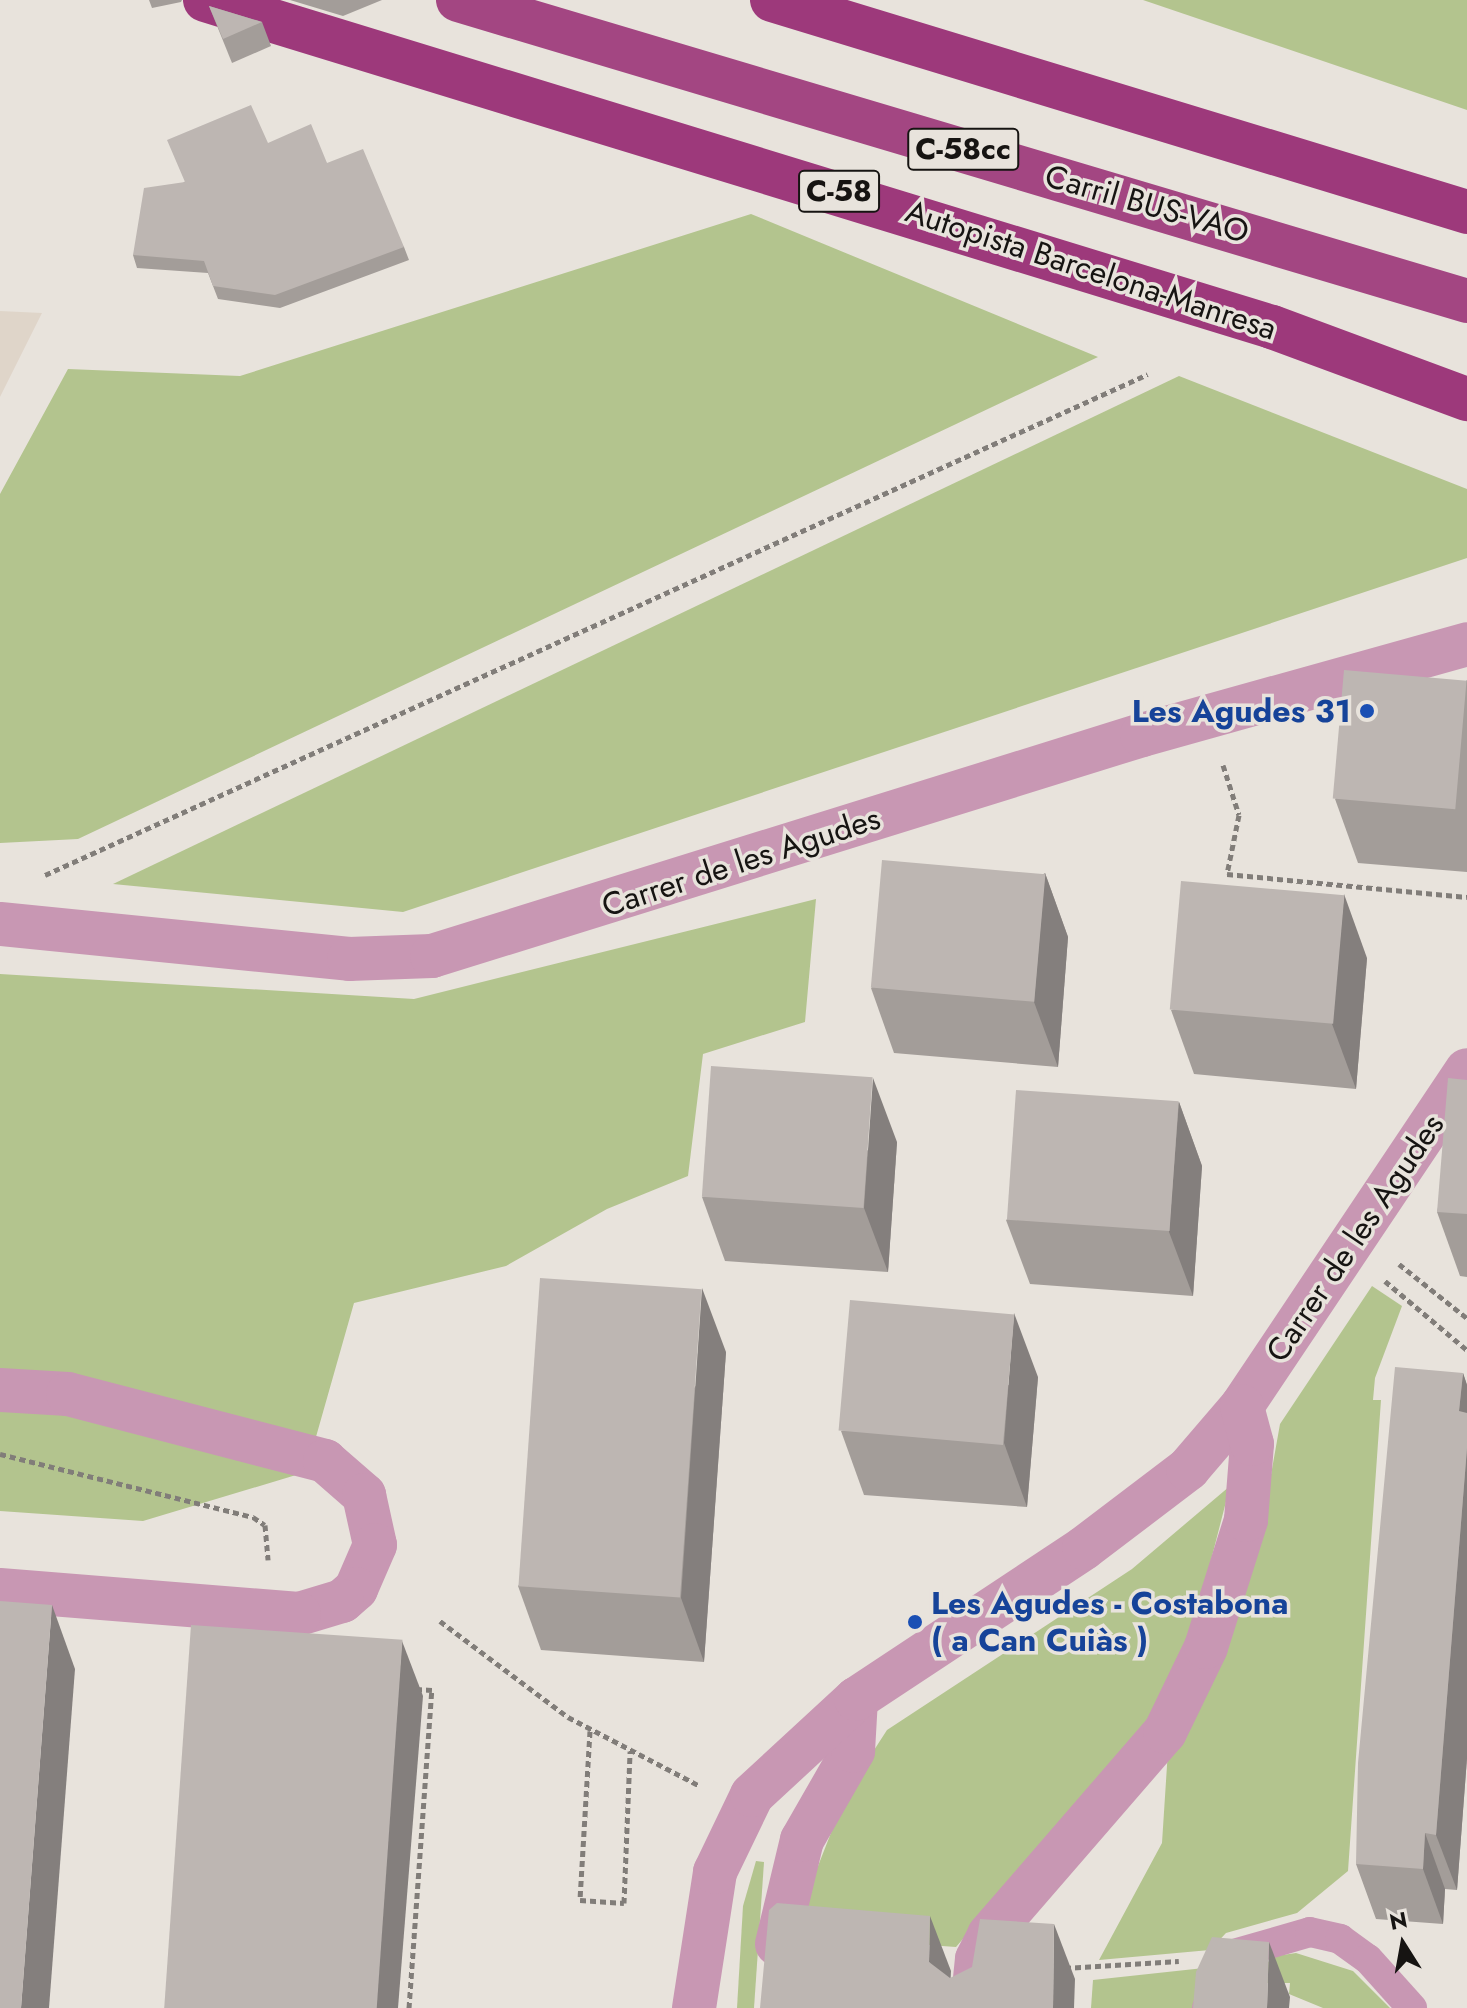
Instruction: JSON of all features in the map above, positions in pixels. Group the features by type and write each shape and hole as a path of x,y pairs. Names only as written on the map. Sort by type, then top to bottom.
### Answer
{"highway":[{"name":"Autopista Barcelona-Manresa","path":"205,0 1272,327 1467,399"},
{"name":"Carril BUS-VAO","path":"458,0 1467,301"},
{"path":"785,4 1467,212"}],"street":[{"name":"Carrer de les Agudes","path":"0,924 370,960 432,956 1142,735 1467,644"},
{"name":"Carrer de les Agudes","path":"694,2008 708,1901 727,1835 767,1777 856,1699 1145,1506 1242,1406 1467,1070"},
{"path":"0,1390 68,1394 325,1461 364,1495 373,1520 375,1545 356,1589 342,1601 299,1614 0,1590"},
{"path":"972,2008 977,1959 989,1935 1165,1732 1206,1647 1246,1520 1252,1444 1242,1406"},
{"path":"777,1944 797,1851 853,1751 856,1699"}],"lane":[{"path":"1207,2008 1227,1956 1278,1935 1310,1932 1340,1939 1412,2008"}],"path":[{"path":"38,879 1148,374"},
{"path":"1223,764 1239,815 1227,874 1467,897"},
{"path":"1397,1262 1467,1318"},
{"path":"1386,1283 1467,1350"},
{"path":"0,1454 253,1517 269,1539 266,1575"},
{"path":"440,1621 590,1731 698,1785"},
{"path":"402,1688 432,1690 409,2008"},
{"path":"590,1731 580,1900 624,1903 630,1751"},
{"path":"1055,1967 1169,1962"}],"shaded area":[{"path":"0,311 42,313 0,397"}],"green space":[{"path":"1143,0 1467,0 1467,110"},
{"path":"751,214 1098,357 78,839 0,843 0,494 68,369 240,376"},
{"path":"1179,376 1467,489 1467,558 403,912 113,884"},
{"path":"816,899 805,1022 703,1054 688,1176 607,1209 506,1266 354,1303 306,1472 143,1521 0,1511 0,974 414,999"},
{"path":"1372,1286 1402,1306 1375,1378 1373,1400 1381,1400 1348,1871 1297,1913 1226,1933 1210,1950 1099,1960 1162,1843 1168,1750 1261,1531 1280,1424"},
{"path":"1230,1486 1189,1646 1150,1720 956,1947 791,1935 847,1792 887,1730 1132,1569"},
{"path":"756,1861 764,1862 754,2008 737,2008 743,1906"},
{"path":"1296,1953 1353,1971 1390,2008 1323,2008 1289,1994 1290,1983 1240,1983 1276,1956"},
{"path":"1204,1968 1192,2008 1091,2008 1093,1980"}],"building":[{"path":"209,6 262,22 223,39"},
{"path":"251,105 268,143 311,124 327,163 363,149 404,247 275,295 213,286 204,261 133,255 144,188 185,182 167,140"},
{"path":"1344,670 1467,681 1455,809 1333,799"},
{"path":"882,860 1045,874 1034,1002 871,988"},
{"path":"1181,881 1344,895 1333,1024 1170,1010"},
{"path":"711,1066 873,1077 863,1208 702,1197"},
{"path":"1448,1078 1467,1080 1467,1214 1437,1212"},
{"path":"1016,1090 1179,1101 1170,1231 1007,1220"},
{"path":"540,1278 702,1289 680,1598 518,1586"},
{"path":"850,1300 1014,1314 1003,1445 839,1431"},
{"path":"1395,1367 1463,1373 1459,1411 1467,1413 1467,1448 1436,1835 1425,1833 1423,1869 1356,1864 1358,1763"},
{"path":"0,1601 52,1605 21,2008 0,2008"},
{"path":"191,1625 402,1640 377,2008 164,2008"},
{"path":"777,1903 930,1916 929,1962 950,1978 972,1967 980,1919 1054,1924 1053,2008 760,2008 769,1910"},
{"path":"1212,1937 1269,1942 1267,2008 1193,2008 1196,1972"}],"place":[{"name":"Les Agudes 31","path":"1367,711"},
{"name":"Les Agudes - Costabona ( a Can Cuiàs )","path":"915,1622"}]}
